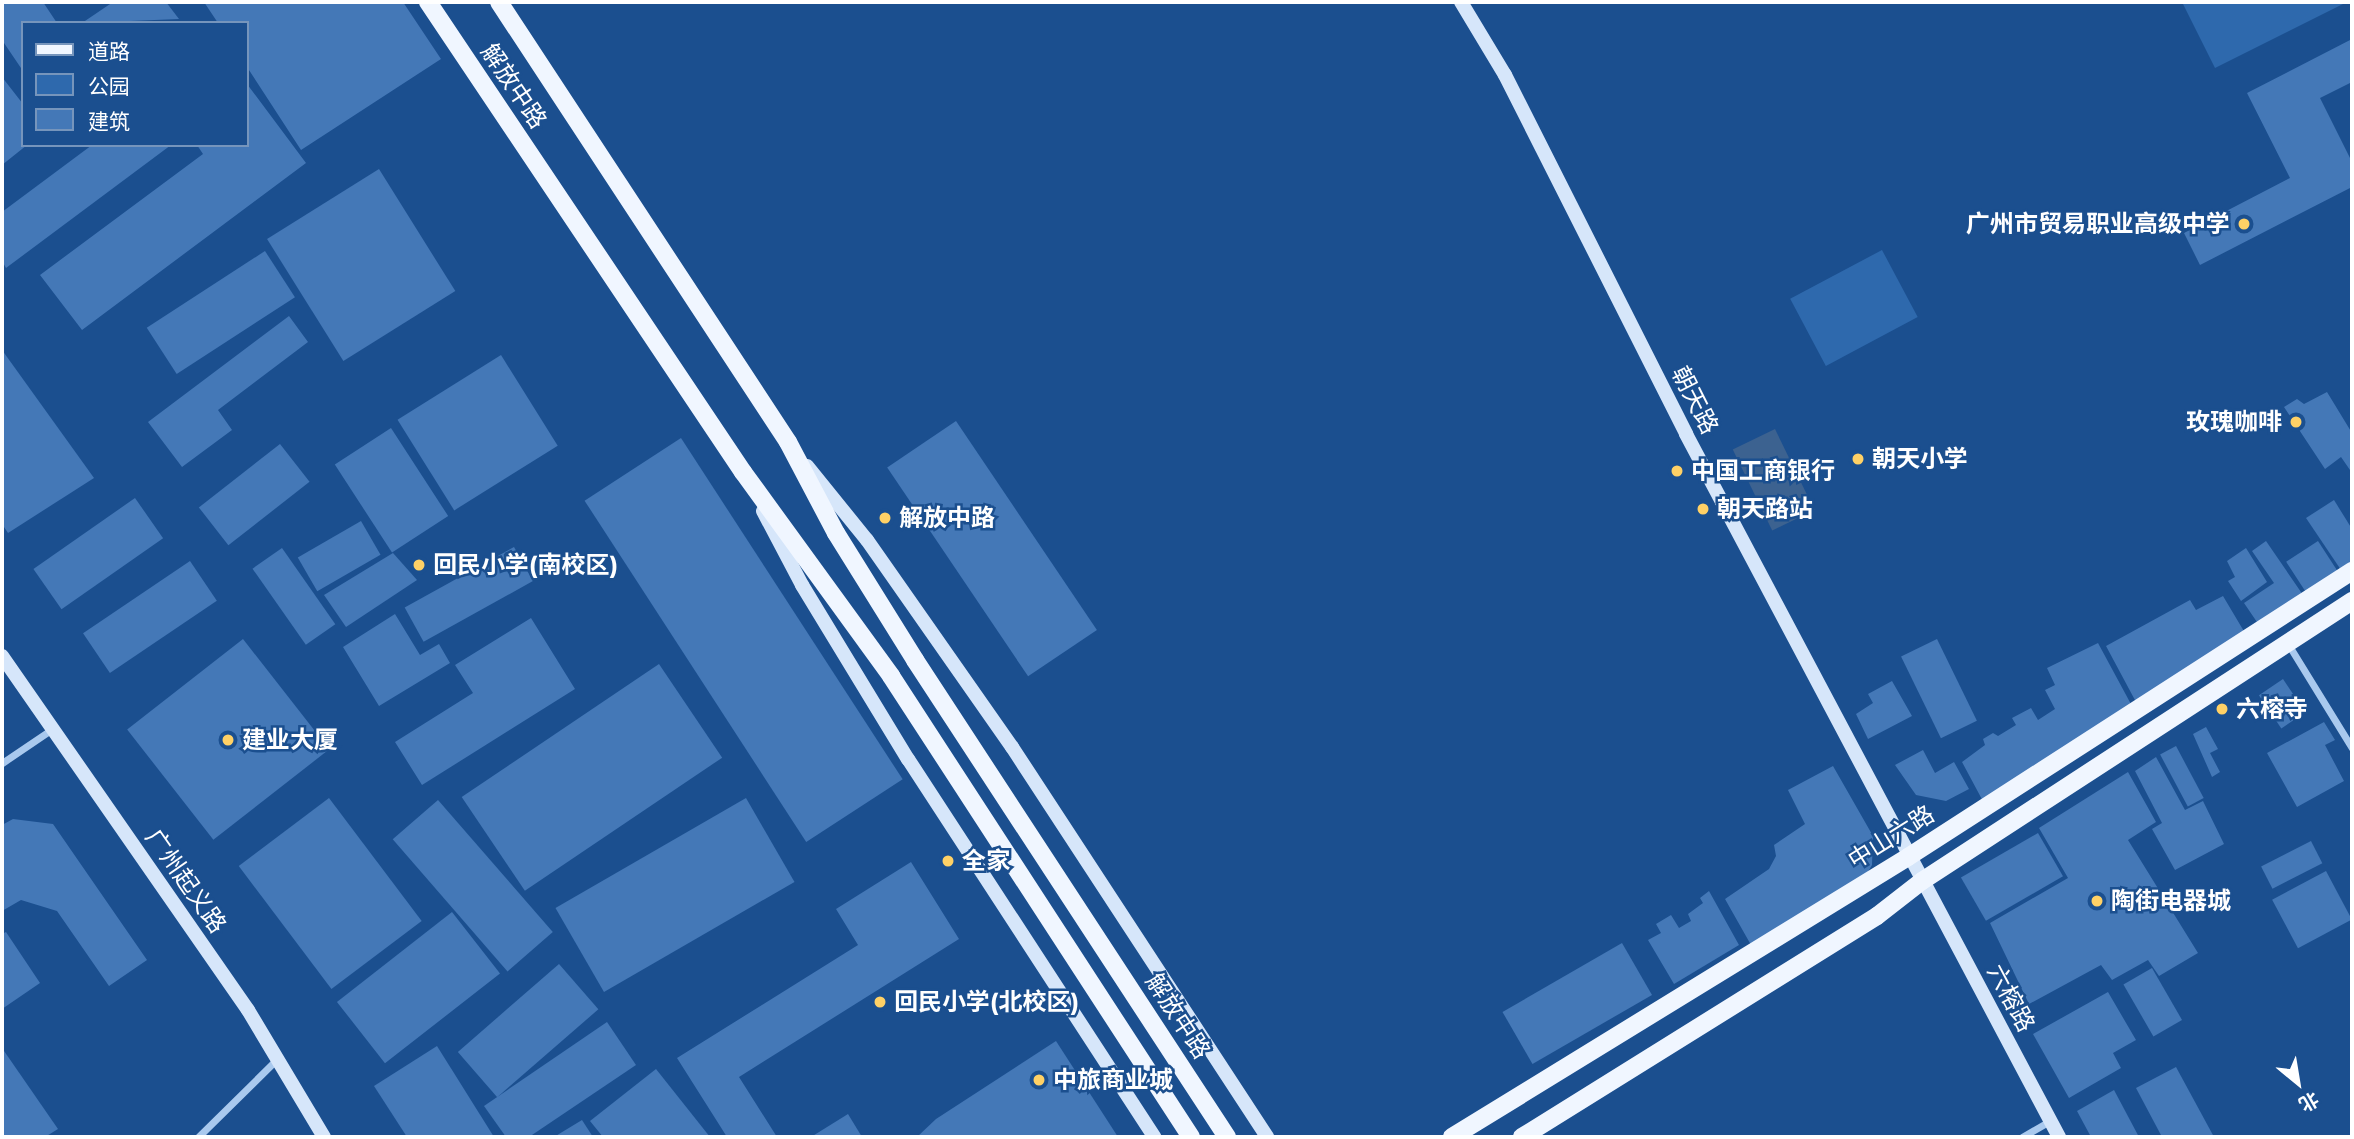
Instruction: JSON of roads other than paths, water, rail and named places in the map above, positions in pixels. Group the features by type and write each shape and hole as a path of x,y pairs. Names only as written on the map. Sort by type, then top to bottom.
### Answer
{"main road":[{"name":"解放中路","path":"428,2 743,472 847,612 1192,1137"},
{"name":"解放中路","path":"499,2 788,442 872,592 1227,1137"},
{"name":"朝天路","path":"1461,2 1505,75 1922,881"},
{"path":"788,442 867,540 950,657 1267,1137"},
{"path":"743,472 802,585 901,748 1154,1137"},
{"name":"中山六路","path":"1452,1137 1908,857 2352,571"},
{"path":"1522,1137 1544,1132 1877,916 1922,881 2352,601"},
{"name":"广州起义路","path":"2,656 277,1059 324,1137"},
{"name":"六榕路","path":"1922,881 2059,1137"}],"street":[{"path":"2287,643 2352,748"},
{"path":"2,764 52,728"},
{"path":"198,1137 277,1059"},
{"path":"2022,1137 2050,1121"}],"place":[{"name":"广州市贸易职业高级中学","path":"2244,224"},
{"name":"玫瑰咖啡","path":"2296,422"},
{"name":"朝天小学","path":"1858,459"},
{"name":"中国工商银行","path":"1677,471"},
{"name":"朝天路站","path":"1703,509"},
{"name":"解放中路","path":"885,518"},
{"name":"回民小学(南校区)","path":"419,565"},
{"name":"六榕寺","path":"2222,709"},
{"name":"建业大厦","path":"228,740"},
{"name":"全家","path":"948,861"},
{"name":"陶街电器城","path":"2097,901"},
{"name":"回民小学(北校区)","path":"880,1002"},
{"name":"中旅商业城","path":"1039,1080"}]}
